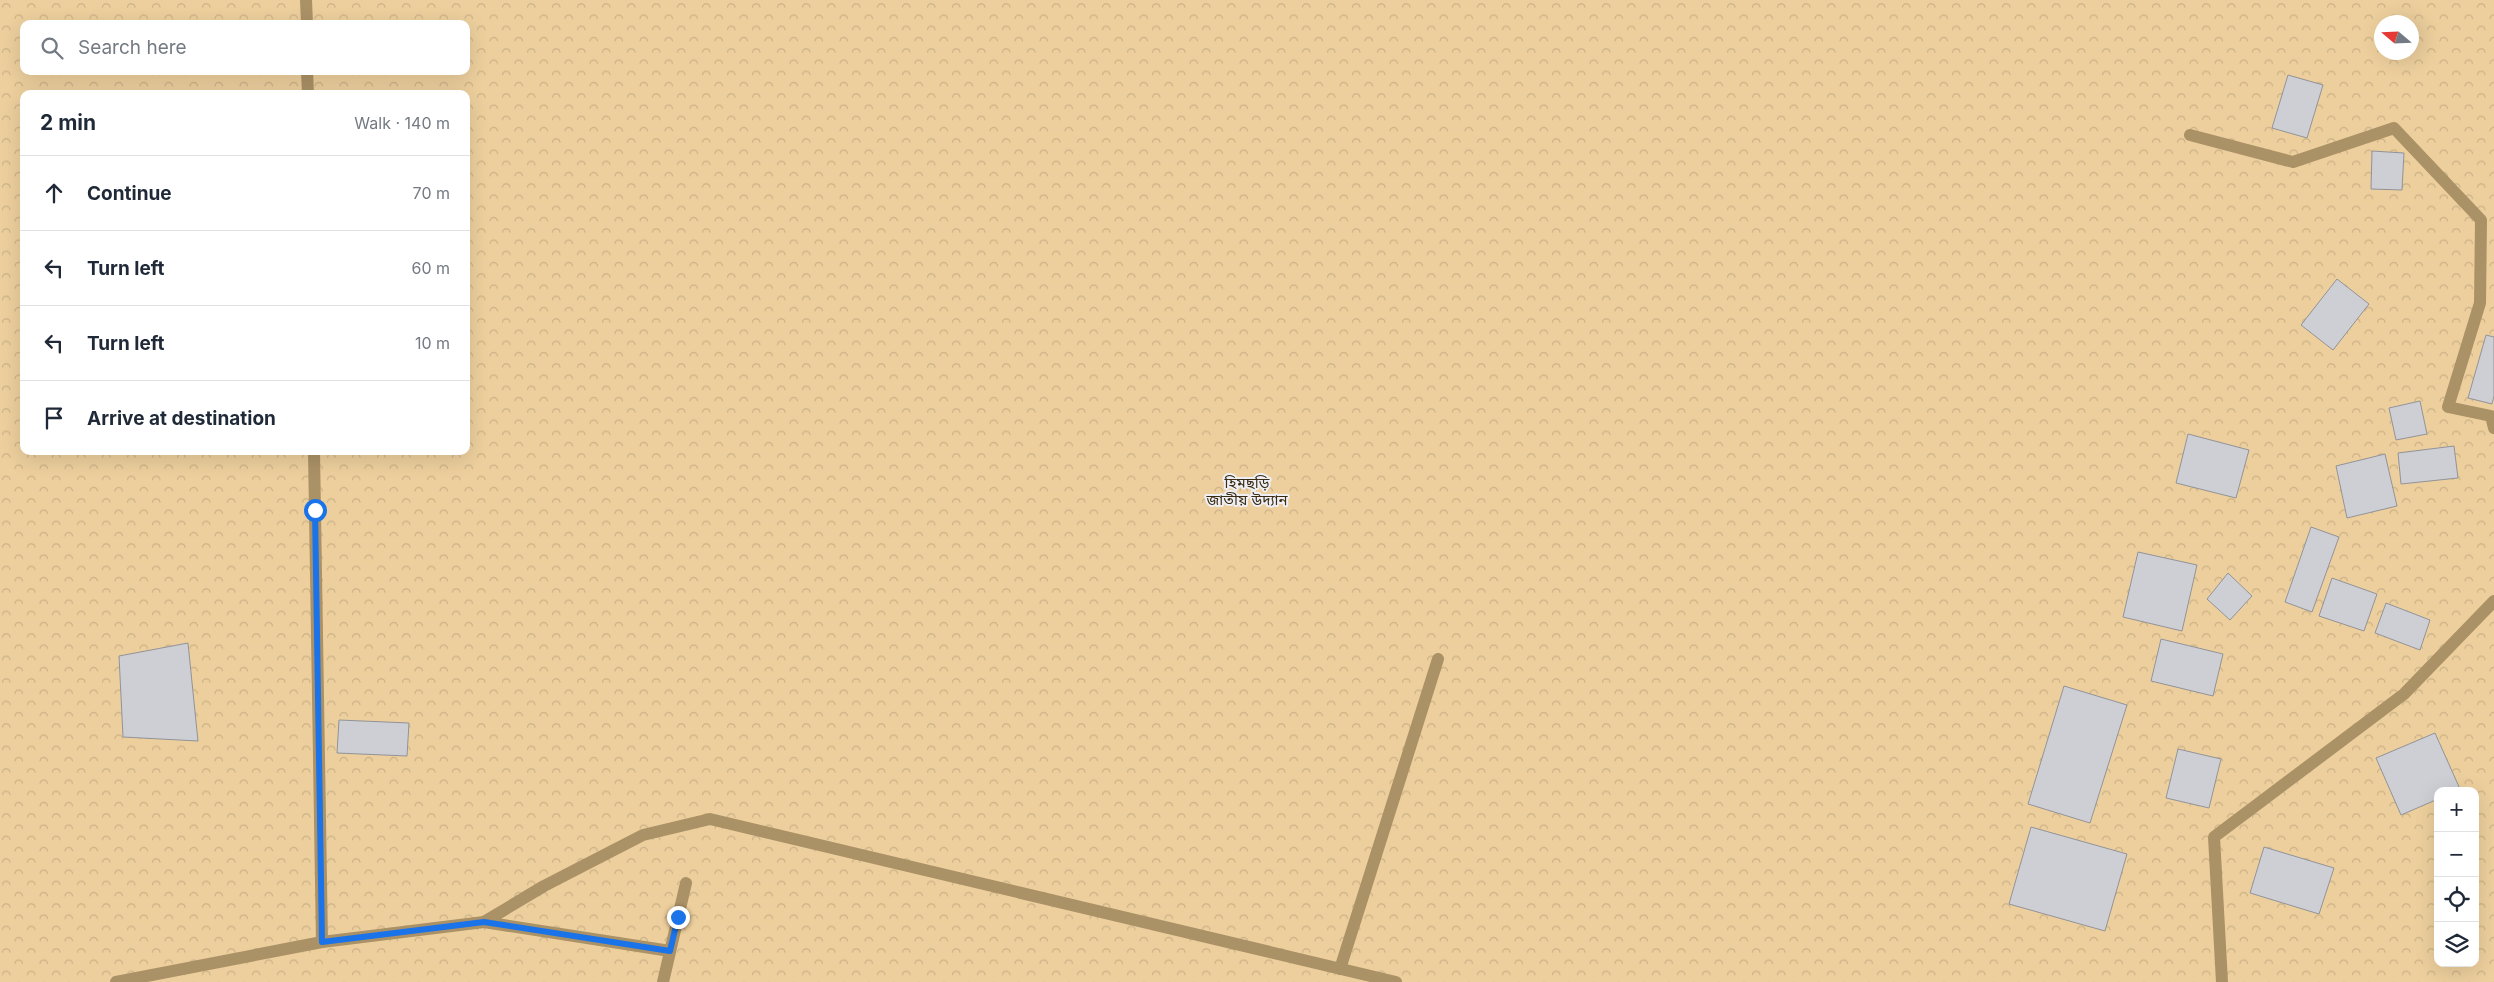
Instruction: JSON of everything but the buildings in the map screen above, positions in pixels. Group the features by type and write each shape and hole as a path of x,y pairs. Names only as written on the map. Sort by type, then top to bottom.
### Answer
{"street":[{"path":"306,0 307,20"},
{"path":"307,75 308,90"},
{"path":"2190,135 2293,162 2394,128 2481,220 2480,303 2448,407 2491,416 2494,428"},
{"path":"314,455 322,942"},
{"path":"2222,982 2214,837 2404,694 2494,600"},
{"path":"1340,969 1438,659"},
{"path":"484,922 544,886 643,835 710,819 1396,982"},
{"path":"663,982 686,883"},
{"path":"116,982 322,942 484,922 670,951"}],"green space":[{"name":"হিমছড়ি জাতীয় উদ্যান","path":"0,0 2494,0 2494,982 0,982"}],"route":[{"path":"315,510 322,942 484,922 670,951 678,917"}]}
